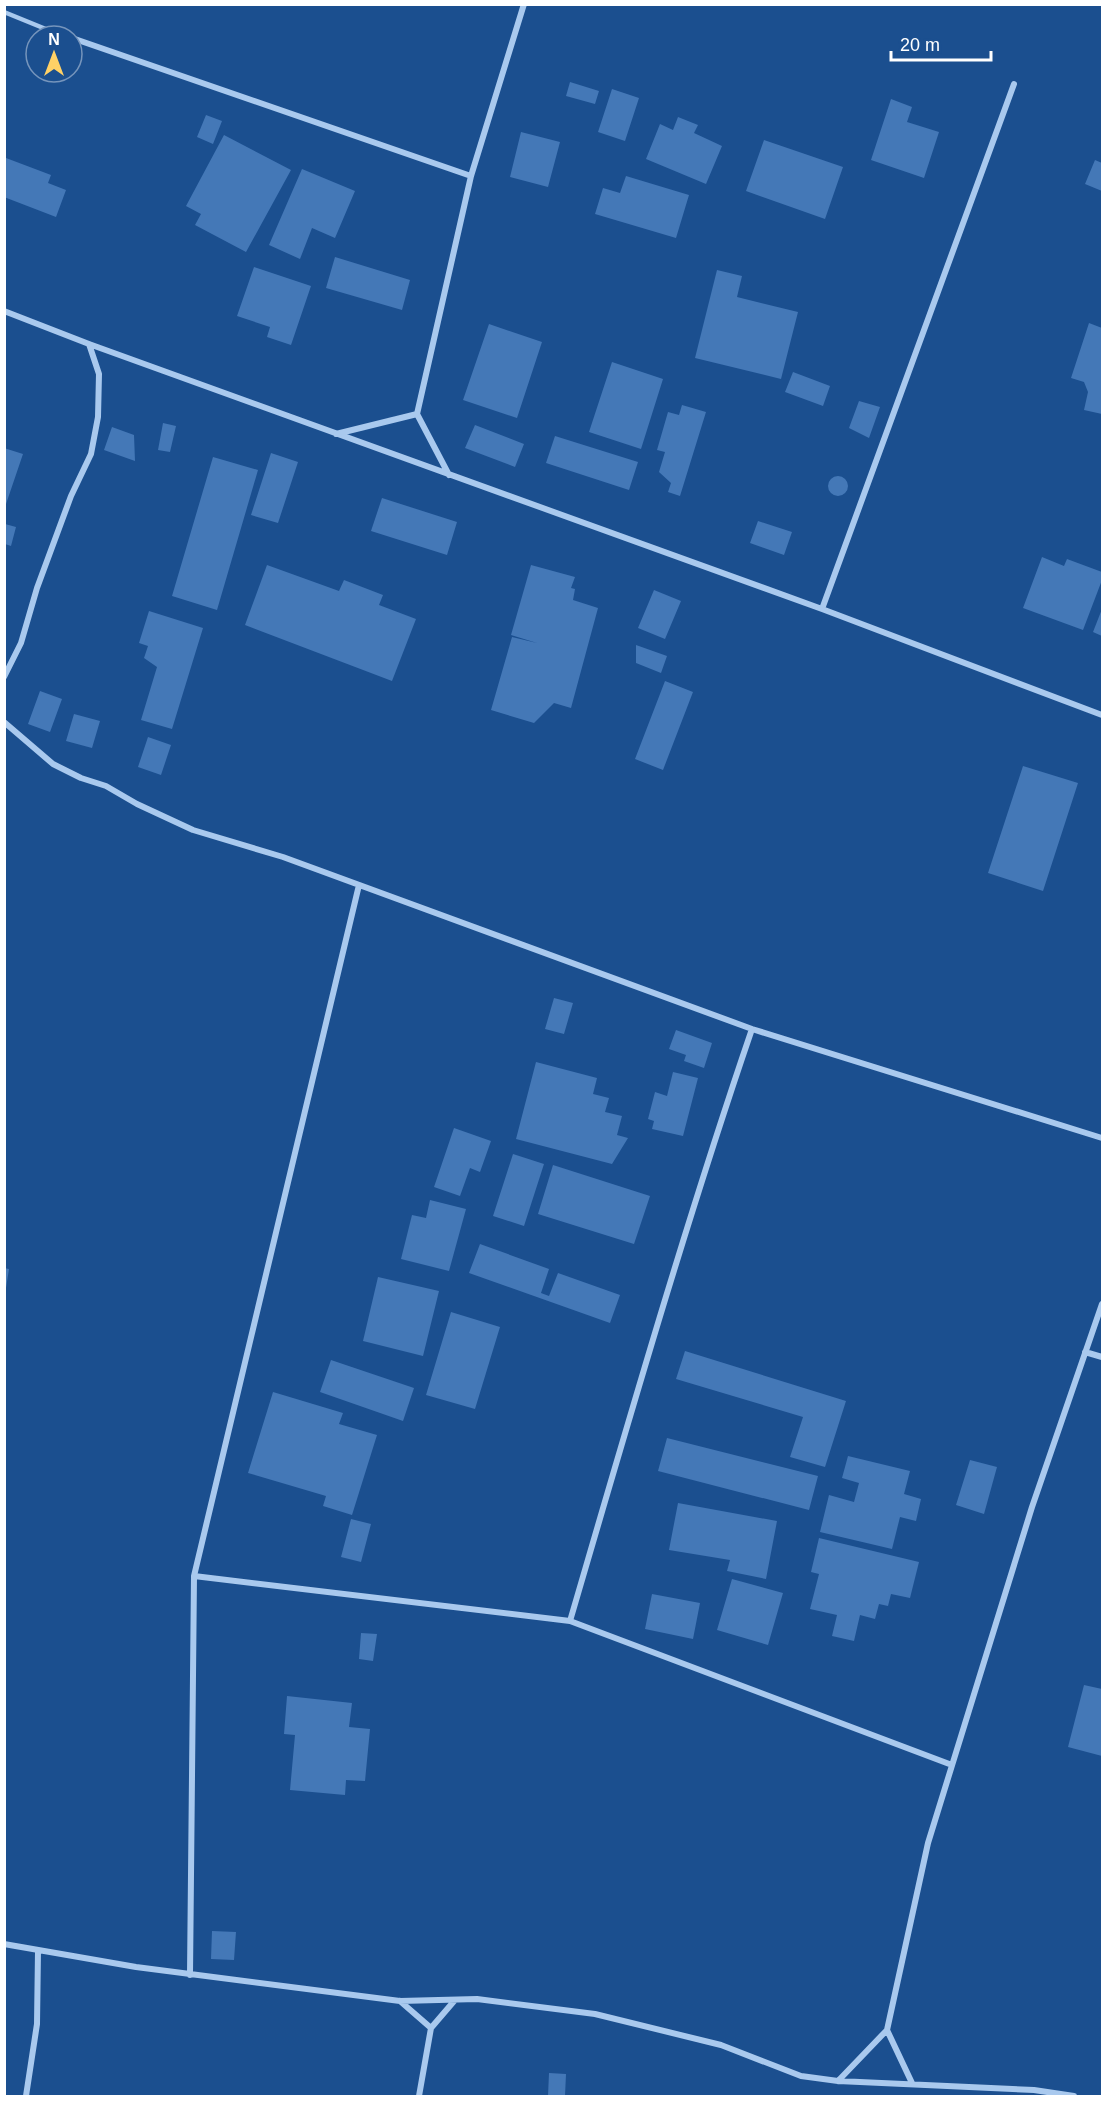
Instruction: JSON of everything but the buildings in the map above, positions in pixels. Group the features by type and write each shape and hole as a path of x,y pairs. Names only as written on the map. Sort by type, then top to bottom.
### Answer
{"street":[{"path":"449,475 417,414 471,177 524,4"},
{"path":"84,42 471,177"},
{"path":"822,609 1014,84"},
{"path":"4,310 88,344 822,609 1102,715"},
{"path":"4,677 21,643 37,588 71,496 91,454 98,417 99,374 88,344"},
{"path":"336,434 417,414"},
{"path":"4,722 53,764 81,778 106,786 137,804 193,830 284,857 752,1029 1102,1138"},
{"path":"190,1974 194,1576 359,885"},
{"path":"570,1621 664,1298 712,1145 752,1029"},
{"path":"838,2081 887,2030 928,1843 1032,1507 1102,1304"},
{"path":"1085,1352 1102,1357"},
{"path":"194,1576 570,1621 952,1765"},
{"path":"4,1944 190,1974 400,2001 477,1999 595,2014 721,2045 801,2076 838,2081 1034,2090 1074,2097"},
{"path":"26,2097 37,2024 38,1950"},
{"path":"419,2097 430,2028 455,2000"},
{"path":"400,2001 430,2028"},
{"path":"887,2030 912,2083"}],"lane":[{"path":"4,12 34,24"}]}
